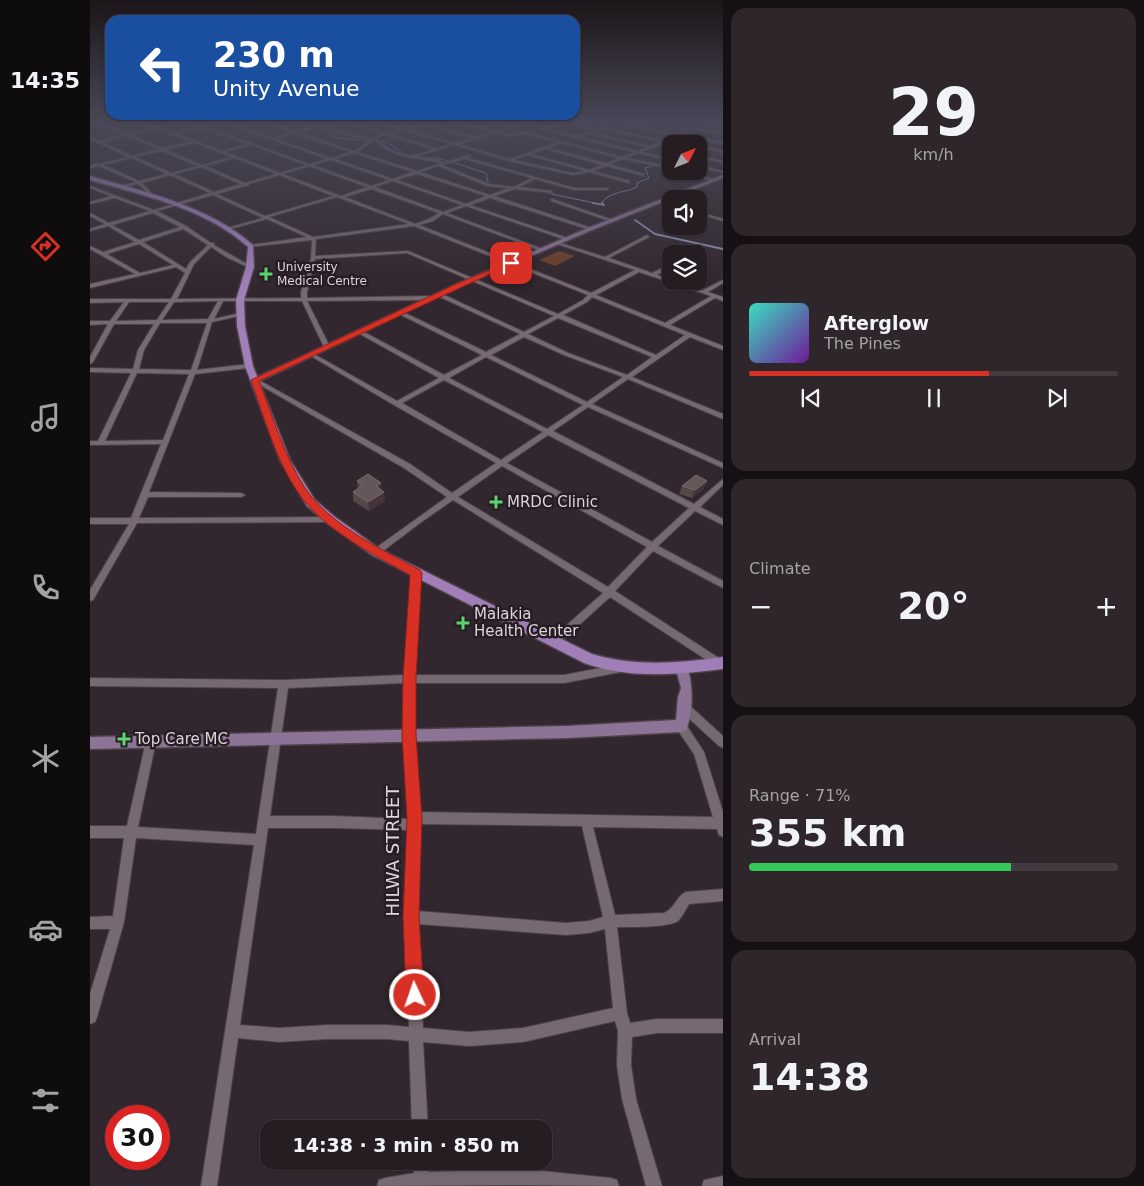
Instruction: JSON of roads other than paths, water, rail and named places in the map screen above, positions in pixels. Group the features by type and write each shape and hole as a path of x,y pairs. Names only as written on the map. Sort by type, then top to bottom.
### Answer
{"main road":[{"path":"90,184 105,182 152,196 229,229 244,238 251,246 250,267 240,300 240,315 249,366 285,460 311,503 331,520 376,552 589,659 623,667 682,669 721,663"}],"street":[{"path":"125,176 139,182 150,191 152,196"},
{"path":"122,187 162,176"},
{"path":"176,176 314,239"},
{"path":"227,176 248,185"},
{"path":"90,230 248,185 269,176"},
{"path":"286,176 415,225 689,335 715,342 723,348"},
{"path":"339,176 541,250"},
{"path":"383,176 662,277"},
{"path":"229,229 405,176"},
{"path":"426,176 590,229"},
{"path":"469,176 488,184 552,192"},
{"path":"525,176 581,190 607,189"},
{"path":"251,246 415,225 541,176"},
{"path":"609,176 629,182"},
{"path":"688,190 719,176"},
{"path":"708,178 714,180"},
{"path":"90,184 113,197 153,212 184,227 237,262 250,267"},
{"path":"90,203 113,197"},
{"path":"552,200 611,220"},
{"path":"255,380 474,279 662,200"},
{"path":"90,214 187,272"},
{"path":"707,215 723,220"},
{"path":"103,254 184,227"},
{"path":"606,258 647,236"},
{"path":"314,239 313,258 304,299 327,347"},
{"path":"100,443 135,371 141,350 173,301 187,272 200,255 212,244"},
{"path":"90,247 140,275"},
{"path":"313,258 401,251 438,263 656,357"},
{"path":"90,286 175,266"},
{"path":"396,404 488,356 586,301 592,295 639,270"},
{"path":"654,274 662,270"},
{"path":"704,292 723,281"},
{"path":"698,290 723,299"},
{"path":"440,295 527,334 566,354 628,376 723,417"},
{"path":"665,325 715,296"},
{"path":"90,301 432,298"},
{"path":"90,362 112,322 128,300"},
{"path":"90,598 134,521 193,372 210,321 221,300"},
{"path":"401,313 589,405 723,466"},
{"path":"90,323 210,321 240,315"},
{"path":"360,332 446,379 723,522"},
{"path":"376,552 392,538 689,335"},
{"path":"312,355 610,524 723,585"},
{"path":"90,370 193,372 249,366"},
{"path":"255,380 407,466 453,497 721,663"},
{"path":"90,443 164,442"},
{"path":"554,642 609,592 653,546 723,481"},
{"path":"144,494 241,495"},
{"path":"90,520 331,520"},
{"name":"HILWA STREET","path":"416,573 409,735 414,822 411,917 418,1034 420,1120"},
{"path":"90,682 284,684 410,678 564,679 623,667"},
{"path":"681,726 685,708 683,695 687,688 682,669"},
{"path":"209,1186 284,684"},
{"path":"685,708 723,743"},
{"path":"90,743 567,732 681,726"},
{"path":"264,822 586,820 722,827 699,752 681,726"},
{"path":"90,1018 118,922 131,832 151,741"},
{"path":"586,820 610,921 620,1013 625,1031 624,1065 629,1099 654,1186"},
{"path":"90,832 131,832 261,840"},
{"path":"411,917 566,929 588,927 610,921 664,919 674,916 686,898 723,895"},
{"path":"90,923 118,922"},
{"path":"232,1031 279,1035 327,1032 418,1034 469,1039 523,1035 620,1013"},
{"path":"625,1031 657,1026 723,1026"},
{"path":"421,1170 422,1183"},
{"path":"385,1186 521,1177 611,1186"},
{"path":"710,1186 723,1184"}],"waterway":[{"path":"487,176 489,186 510,188"},
{"path":"603,204 602,202 606,198 637,187 637,183 649,178 648,176"},
{"path":"538,191 599,204"},
{"path":"593,203 603,204"},
{"path":"635,220 655,234 723,249"}],"place":[{"name":"University Medical Centre","path":"266,274"},
{"name":"MRDC Clinic","path":"496,502"},
{"name":"Malakia Health Center","path":"463,623"},
{"name":"Top Care MC","path":"124,739"}]}
